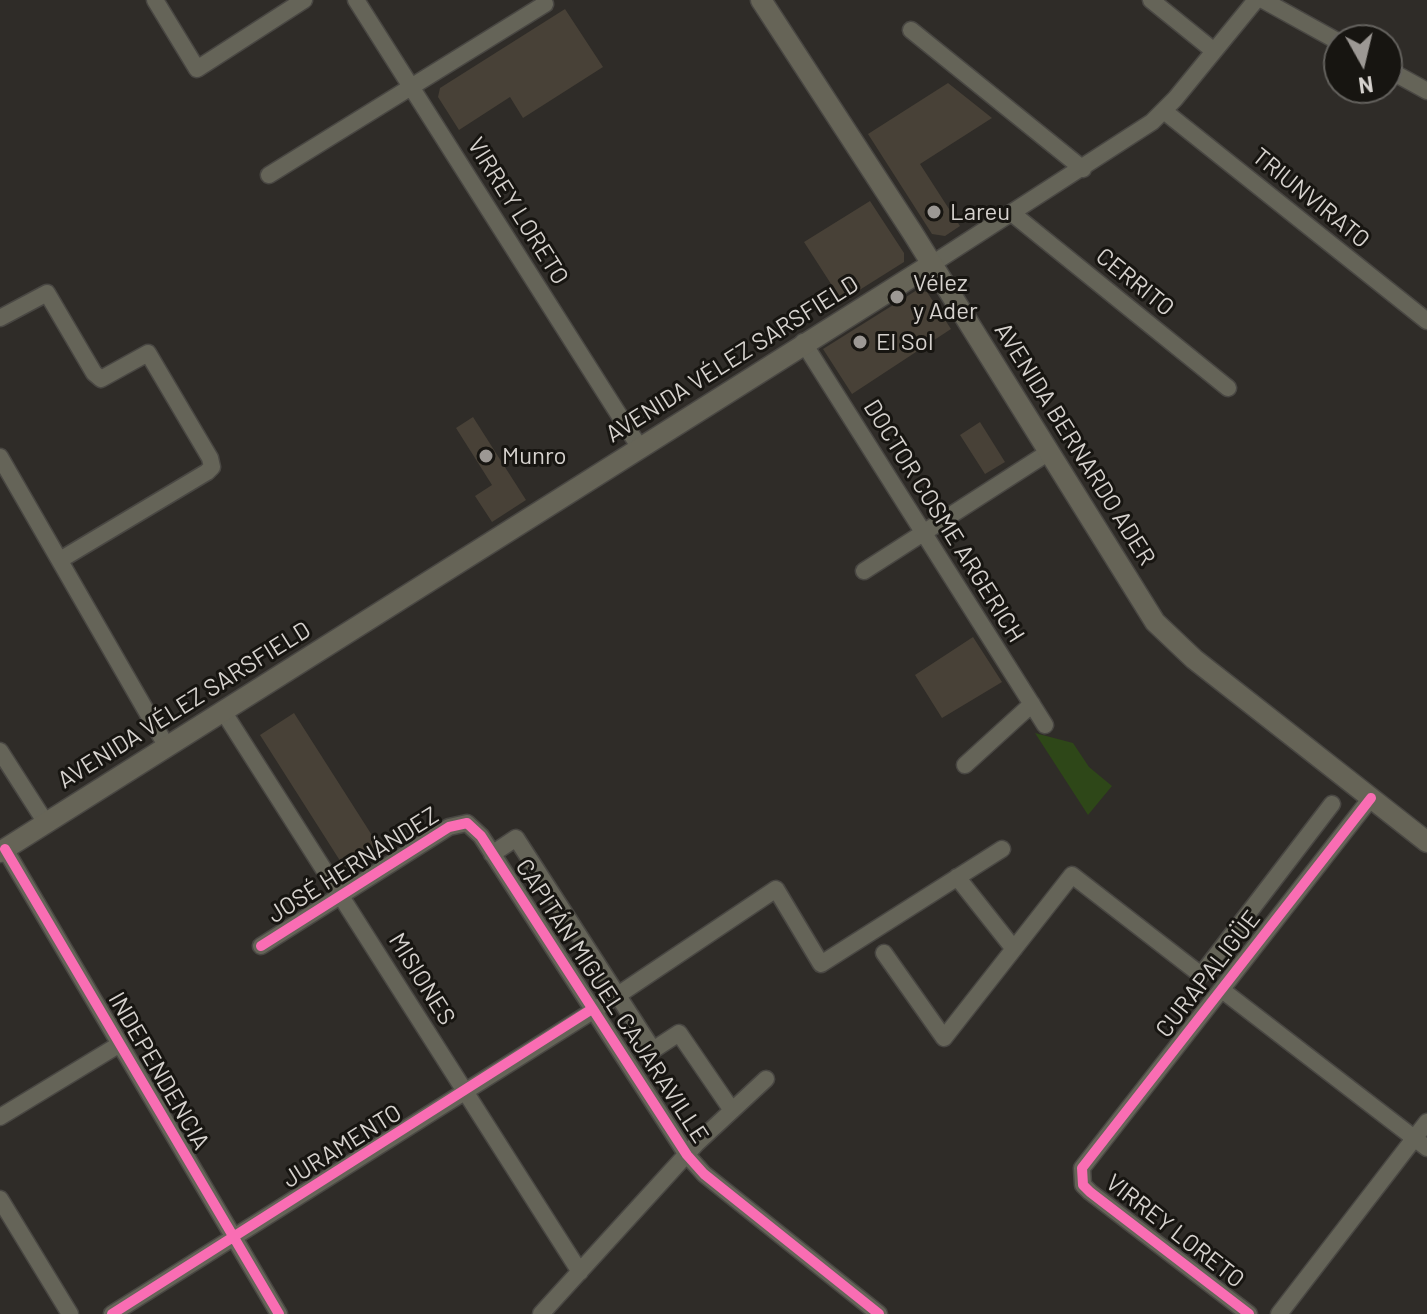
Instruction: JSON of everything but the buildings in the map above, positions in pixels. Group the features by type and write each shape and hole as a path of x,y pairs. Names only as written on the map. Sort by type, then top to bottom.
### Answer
{"main road":[{"name":"AVENIDA BERNARDO ADER","path":"761,0 932,264 1155,622 1194,659 1427,842"},
{"name":"AVENIDA VÉLEZ SARSFIELD","path":"3,850 803,342 932,264"}],"street":[{"path":"155,0 197,69 304,0"},
{"name":"VIRREY LORETO","path":"356,0 640,448"},
{"path":"1151,0 1214,51"},
{"name":"AVENIDA VÉLEZ SARSFIELD","path":"932,264 1083,169 1164,111 1256,0"},
{"path":"1263,0 1323,33"},
{"path":"269,175 545,4"},
{"path":"911,30 1083,169"},
{"path":"1403,78 1427,91"},
{"name":"TRIUNVIRATO","path":"1164,111 1427,321"},
{"name":"CERRITO","path":"1013,214 1228,388"},
{"path":"0,318 47,293 101,379 148,353 210,458 212,467 207,472 60,560"},
{"name":"DOCTOR COSME ARGERICH","path":"803,342 1045,725"},
{"path":"864,571 1049,452"},
{"path":"0,457 167,747"},
{"path":"965,765 1032,704"},
{"name":"MISIONES","path":"223,711 580,1272"},
{"path":"0,751 46,823"},
{"name":"CURAPALIGÜE","path":"1080,1176 1085,1160 1371,798"},
{"path":"884,953 944,1038 1072,875 1201,975 1332,804"},
{"name":"JOSÉ HERNÁNDEZ","path":"261,946 449,827 467,823"},
{"name":"CAPITÁN MIGUEL CAJARAVILLE","path":"467,823 475,828 687,1155 704,1174 879,1314"},
{"path":"492,854 516,838 653,1050 679,1033 731,1109"},
{"path":"1002,849 957,877 1014,949"},
{"name":"INDEPENDENCIA","path":"3,850 279,1314"},
{"name":"JURAMENTO","path":"112,1314 618,995 776,889 821,964 957,877"},
{"path":"1222,990 1421,1143"},
{"path":"0,1117 120,1044"},
{"path":"541,1314 731,1109 766,1079"},
{"path":"1279,1314 1421,1143 1427,1122"},
{"name":"VIRREY LORETO","path":"1080,1176 1090,1192 1249,1314"},
{"path":"0,1199 70,1314"}],"green space":[{"path":"1035,733 1073,743 1089,767 1112,786 1088,815"}],"cycle path":[{"path":"1249,1314 1090,1192 1083,1185 1082,1168 1371,798"},
{"path":"261,946 449,827 467,823 481,836 687,1155 704,1174 879,1314"},
{"path":"5,849 279,1314"},
{"path":"112,1314 592,1009"}],"place":[{"name":"Lareu","path":"934,212"},
{"name":"Vélez y Ader","path":"897,297"},
{"name":"El Sol","path":"860,342"},
{"name":"Munro","path":"486,456"}]}
